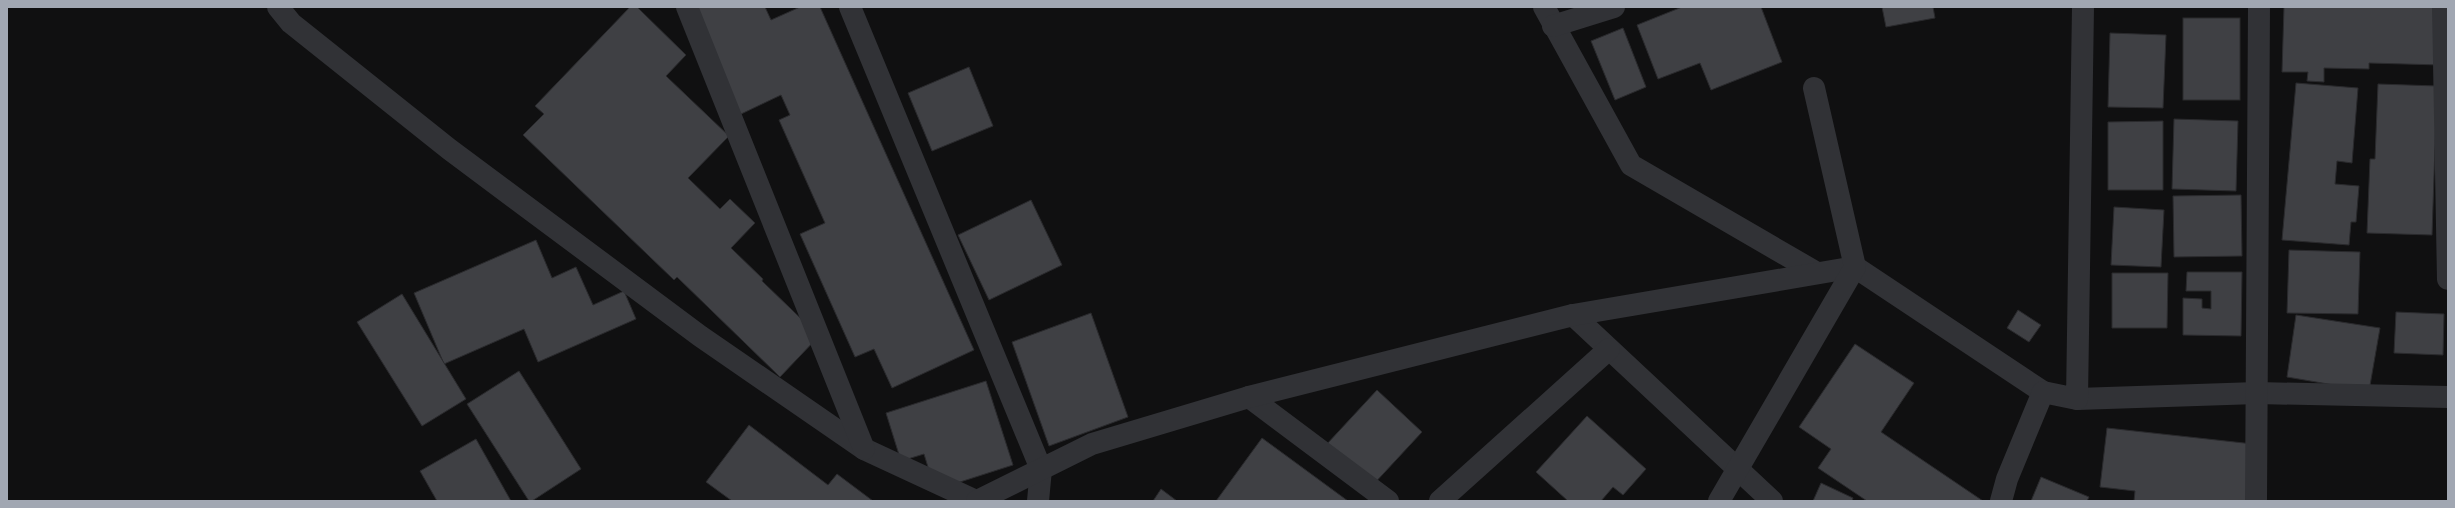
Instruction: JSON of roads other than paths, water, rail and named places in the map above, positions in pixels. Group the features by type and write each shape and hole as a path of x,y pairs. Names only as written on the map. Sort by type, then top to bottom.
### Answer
{"street":[{"path":"278,7 292,23 449,148 700,336 864,449 976,501 1092,444 1249,396 1573,315 1855,267 2043,392 2077,399 2256,393 2448,397"},
{"path":"687,7 864,449"},
{"path":"850,7 1041,469 1038,501"},
{"path":"1544,7 1553,26 1631,165 1816,273"},
{"path":"1553,26 1614,7"},
{"path":"2077,399 2083,7"},
{"path":"2256,501 2258,7"},
{"path":"2443,7 2448,279"},
{"path":"1719,501 1855,267 1814,88"},
{"path":"1573,315 1736,470 1772,501"},
{"path":"1440,501 1609,349"},
{"path":"2001,501 2007,479 2043,392"},
{"path":"1249,396 1388,501"}]}
